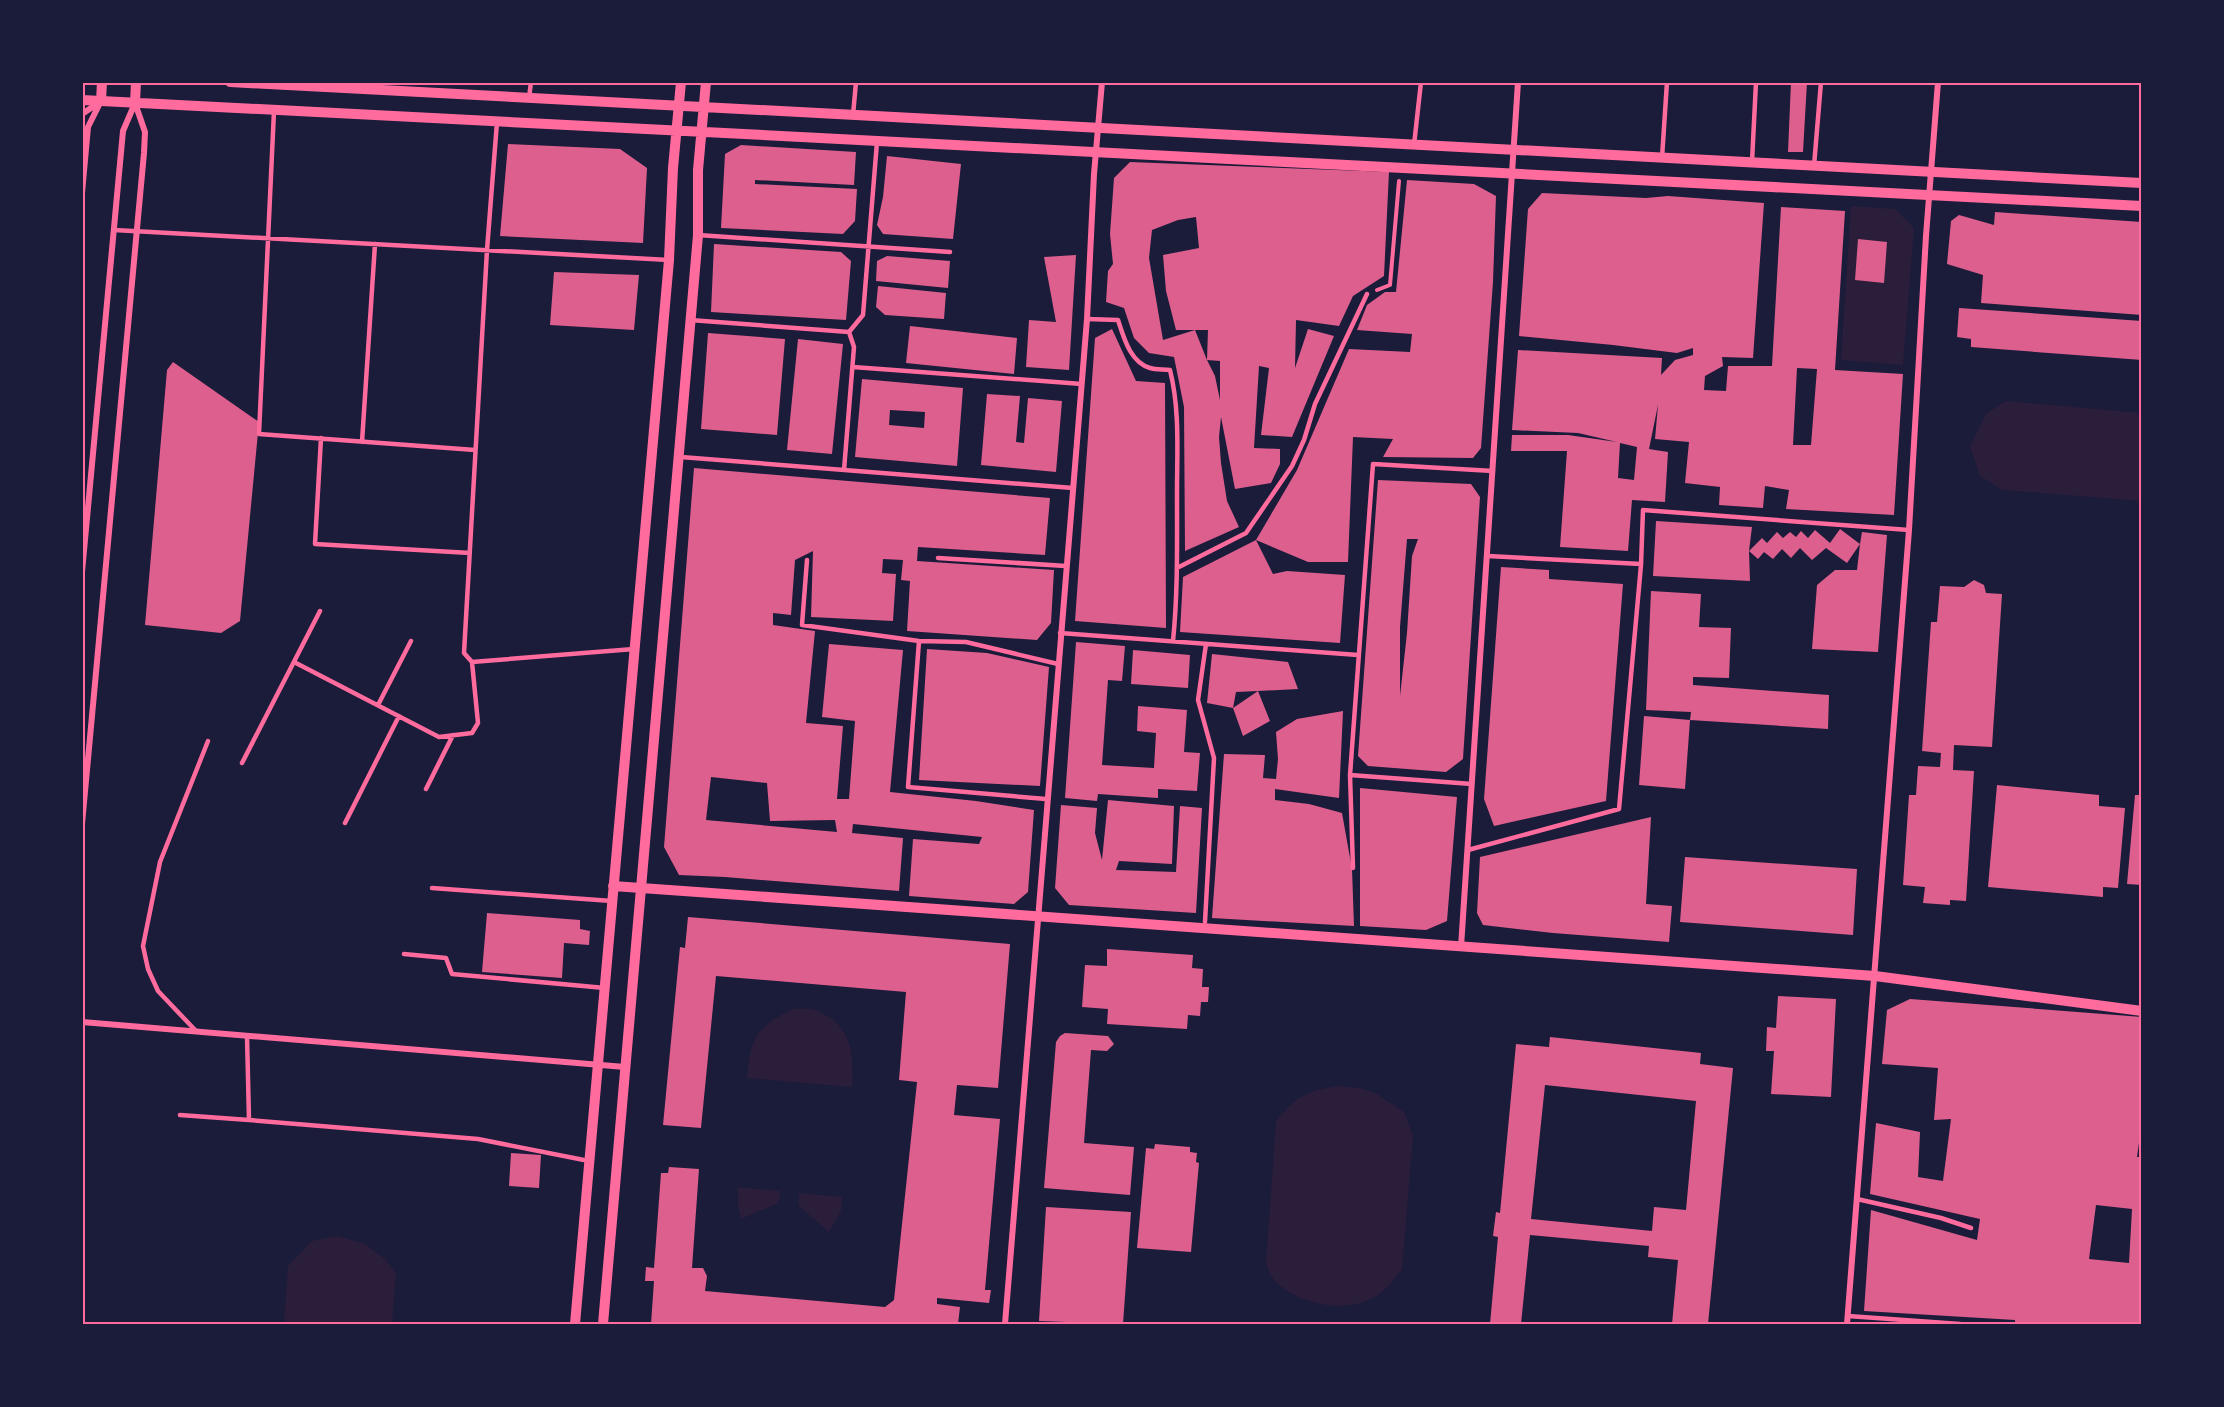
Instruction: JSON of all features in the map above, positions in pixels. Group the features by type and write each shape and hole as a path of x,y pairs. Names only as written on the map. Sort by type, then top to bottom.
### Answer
{"street":[{"path":"82,193 88,128 100,101 102,82"},
{"path":"82,572 123,130 135,103 136,82"},
{"path":"230,82 2142,183"},
{"path":"575,1324 669,260 681,82"},
{"path":"603,1324 698,235 701,132 706,82"},
{"path":"1005,1324 1036,916 1087,320 1095,153 1102,82"},
{"path":"1461,947 1514,174 1518,82"},
{"path":"1847,1324 1909,530 1926,236 1938,82"},
{"path":"82,100 2142,206"},
{"path":"82,114 100,101"},
{"path":"82,824 138,232 145,132 135,103"},
{"path":"613,886 1875,976 2142,1011"},
{"path":"82,1022 625,1067"}],"lane":[{"path":"529,98 531,82"},
{"path":"853,115 856,82"},
{"path":"1414,145 1421,82"},
{"path":"1662,158 1667,82"},
{"path":"1752,162 1756,82"},
{"path":"1814,166 1821,82"},
{"path":"274,111 260,434 475,450"},
{"path":"294,662 439,737 472,733 478,723 471,662 464,653 487,250 497,122"},
{"path":"849,332 863,315 877,141"},
{"path":"114,230 669,260"},
{"path":"698,235 950,252"},
{"path":"363,442 375,244"},
{"path":"1177,568 1246,534 1292,466 1304,440 1315,404 1367,294"},
{"path":"690,320 849,332"},
{"path":"1087,320 1118,320 1126,346 1137,360 1149,368 1170,370 1175,390 1177,441 1177,568 1173,641"},
{"path":"844,470 854,346 849,332"},
{"path":"853,367 1082,384"},
{"path":"321,438 315,544 470,553"},
{"path":"678,457 1073,488"},
{"path":"1353,868 1350,775 1373,464 1494,471"},
{"path":"1468,850 1619,809 1641,564 1643,510 1909,530"},
{"path":"1488,556 1641,564"},
{"path":"938,558 1066,566"},
{"path":"807,560 802,625 919,641 966,642 1058,664"},
{"path":"242,763 320,611"},
{"path":"1060,633 1358,655"},
{"path":"378,705 411,641"},
{"path":"919,641 908,787 1046,799"},
{"path":"1205,922 1214,758 1198,700 1206,644"},
{"path":"471,662 634,649"},
{"path":"345,823 399,716"},
{"path":"426,789 453,735"},
{"path":"196,1031 158,991 148,969 143,946 160,862 208,741"},
{"path":"1350,775 1472,784"},
{"path":"432,888 612,901"},
{"path":"404,954 446,958 452,974 604,988"},
{"path":"247,1036 249,1120"},
{"path":"180,1115 478,1139 589,1161"},
{"path":"1857,1199 1941,1218 1971,1228"},
{"path":"1848,1316 1960,1324"}],"path":[{"path":"1367,294 1390,285 1401,168"}],"shaded area":[{"path":"1851,206 1895,209 1914,228 1903,365 1841,360"},
{"path":"2006,401 2141,413 2141,501 2002,490 1980,476 1970,446 1986,414"},
{"path":"793,1009 816,1010 841,1028 852,1056 852,1087 747,1078 753,1043 757,1035 770,1022"},
{"path":"1337,1086 1360,1088 1377,1094 1404,1112 1413,1136 1402,1269 1386,1289 1373,1298 1361,1303 1335,1306 1295,1295 1273,1278 1266,1263 1276,1122 1302,1096"},
{"path":"738,1187 780,1191 779,1203 741,1219"},
{"path":"799,1193 842,1197 841,1211 829,1232 798,1205"},
{"path":"337,1236 365,1244 385,1259 396,1274 392,1324 284,1324 288,1266 312,1241"}],"building":[{"path":"1791,82 1807,82 1803,152 1788,152"},
{"path":"508,144 620,149 647,168 643,243 500,236"},
{"path":"741,145 856,152 854,185 755,180 755,184 857,189 855,221 843,234 721,228 725,154"},
{"path":"887,156 961,164 953,239 883,234 877,225 883,197"},
{"path":"1130,162 1389,172 1384,276 1353,296 1339,326 1296,320 1295,368 1308,329 1334,336 1292,437 1261,435 1269,368 1259,366 1254,448 1280,449 1280,464 1271,483 1235,489 1221,417 1219,437 1227,501 1239,527 1185,551 1184,407 1174,357 1149,353 1134,338 1124,308 1106,302 1108,271 1113,264 1110,234 1114,178","holes":["1196,217 1199,248 1163,255 1166,291 1176,330 1195,330 1163,340 1149,258 1152,230 1178,220","1195,330 1208,330 1207,360","1207,360 1220,361 1220,400 1215,376"]},
{"path":"1407,180 1474,184 1496,196 1493,282 1481,448 1473,458 1383,457 1393,439 1353,437 1348,562 1308,562 1256,540 1297,470 1349,349 1410,352 1412,334 1357,330 1367,305 1385,292 1396,292"},
{"path":"1542,193 1646,198 1668,196 1764,203 1753,358 1722,357 1723,366 1705,376 1704,390 1726,391 1728,366 1772,366 1781,207 1845,211 1835,370 1903,374 1894,515 1786,509 1789,490 1765,486 1763,508 1719,505 1720,487 1685,483 1689,442 1655,439 1658,405 1649,449 1668,452 1665,502 1632,500 1628,551 1560,547 1567,451 1511,451 1512,435 1568,435 1617,442 1578,433 1512,430 1518,350 1662,358 1661,375 1675,360 1693,355 1693,348 1677,353 1519,336 1528,209","holes":["1797,368 1817,369 1811,445 1793,445","1620,443 1637,447 1634,480 1618,478"]},
{"path":"1995,212 2142,222 2142,315 1981,303 1983,275 1947,264 1951,221 1959,215 1994,225"},
{"path":"1858,239 1887,242 1884,283 1855,280"},
{"path":"714,244 841,252 851,261 846,320 711,312"},
{"path":"1076,255 1069,370 1026,367 1029,320 1056,322 1044,257"},
{"path":"887,256 950,261 948,288 876,281 877,261"},
{"path":"554,272 639,275 634,330 550,325"},
{"path":"878,286 946,293 944,319 885,315 876,307"},
{"path":"1959,308 2142,321 2142,360 1971,347 1971,339 1957,337"},
{"path":"910,326 1017,338 1014,374 906,363"},
{"path":"1112,329 1136,381 1165,383 1166,628 1075,621 1095,338"},
{"path":"708,333 785,339 777,435 701,429"},
{"path":"798,339 843,344 832,454 787,450"},
{"path":"173,362 259,422 240,621 221,633 145,625 167,370"},
{"path":"862,379 963,388 957,466 855,457","holes":["890,410 925,412 924,428 889,425"]},
{"path":"987,394 1020,396 1016,442 1024,443 1028,398 1062,401 1056,472 981,465"},
{"path":"694,468 1050,498 1045,555 918,547 917,561 1054,570 1051,623 1037,640 907,631 910,581 901,580 903,560 883,559 882,573 896,574 893,621 811,617 813,551 795,560 791,615 773,613 773,625 815,631 806,723 843,726 837,799 849,799 855,721 822,717 829,644 903,650 890,792 1034,810 1028,892 1014,904 909,896 913,839 979,844 982,837 853,824 852,833 903,838 899,891 679,875 664,847","holes":["711,777 767,783 770,821 835,820 837,832 706,820"]},
{"path":"1378,480 1471,484 1480,497 1463,759 1446,772 1368,766 1358,756","holes":["1407,539 1418,539 1412,556 1400,696 1400,627"]},
{"path":"1656,521 1752,527 1749,551 1750,581 1653,576"},
{"path":"1840,529 1860,544 1847,563 1826,548 1812,560 1800,548 1791,558 1782,549 1773,559 1764,552 1758,559 1749,551 1762,538 1767,543 1777,532 1783,538 1790,532 1796,537 1801,531 1808,538 1815,530 1830,543"},
{"path":"1862,532 1887,535 1878,652 1812,649 1817,585 1835,570 1857,570"},
{"path":"1256,540 1273,574 1287,571 1345,575 1340,643 1180,632 1183,577"},
{"path":"1501,567 1549,570 1549,579 1623,584 1606,801 1494,826 1484,799"},
{"path":"1974,580 1984,585 1986,593 2002,594 1992,747 1954,745 1953,770 1974,771 1966,901 1950,900 1950,905 1923,903 1925,887 1903,885 1909,795 1916,795 1918,766 1940,767 1941,753 1922,751 1931,622 1937,622 1940,586 1964,587"},
{"path":"1651,591 1701,594 1699,627 1731,628 1729,678 1693,677 1693,685 1829,695 1828,729 1690,720 1691,712 1646,710"},
{"path":"1076,642 1125,646 1122,681 1108,680 1102,765 1154,768 1156,733 1137,731 1138,706 1187,710 1184,752 1200,753 1197,791 1158,789 1158,798 1098,794 1097,801 1065,798"},
{"path":"927,649 987,653 1049,667 1040,786 919,780"},
{"path":"1133,650 1190,655 1188,688 1131,684"},
{"path":"1212,654 1288,662 1298,689 1236,692 1233,708 1207,703"},
{"path":"1258,691 1270,721 1243,736 1233,708"},
{"path":"1343,711 1339,798 1275,789 1275,800 1309,804 1342,813 1352,869 1354,926 1212,918 1224,754 1265,755 1263,778 1276,779 1278,759 1276,732 1297,719"},
{"path":"1644,716 1690,720 1685,789 1639,785"},
{"path":"1997,785 2099,795 2099,806 2125,808 2118,888 2103,887 2103,897 1988,887"},
{"path":"1360,788 1457,797 1447,921 1426,930 1360,926"},
{"path":"2135,795 2142,795 2142,885 2127,884"},
{"path":"1108,800 1174,806 1172,864 1119,861 1116,870 1176,872 1180,806 1202,808 1196,913 1069,905 1055,888 1061,805 1097,808 1095,833 1102,860"},
{"path":"1651,817 1646,904 1672,906 1669,942 1483,925 1477,913 1480,857"},
{"path":"1685,857 1857,869 1853,935 1680,922"},
{"path":"487,913 580,920 580,929 590,931 589,945 564,943 562,978 482,972"},
{"path":"688,917 1010,944 998,1088 957,1085 954,1115 1000,1119 985,1290 991,1290 989,1303 937,1298 937,1304 960,1307 958,1324 651,1324 654,1281 645,1281 646,1267 654,1268 661,1173 668,1173 669,1167 699,1169 692,1268 703,1268 707,1276 705,1291 885,1307 894,1300 917,1082 899,1080 906,992 716,976 701,1128 663,1125 680,947 685,948"},
{"path":"1107,949 1193,955 1192,968 1203,969 1202,987 1209,987 1208,1002 1201,1002 1200,1016 1188,1015 1187,1029 1107,1024 1108,1009 1082,1007 1085,965 1107,966"},
{"path":"1778,996 1836,999 1831,1097 1771,1094 1774,1051 1766,1051 1767,1027 1776,1028"},
{"path":"1910,999 2142,1017 2142,1121 2137,1157 2142,1157 2142,1324 2015,1324 2015,1320 1864,1311 1871,1210 1977,1240 1980,1219 1870,1194 1876,1123 1920,1132 1918,1177 1943,1181 1951,1119 1934,1120 1938,1068 1882,1064 1887,1010","holes":["2096,1205 2132,1209 2129,1263 2089,1259"]},
{"path":"1065,1033 1108,1036 1114,1044 1107,1051 1091,1050 1084,1143 1134,1147 1130,1195 1044,1188 1056,1042"},
{"path":"1550,1037 1701,1053 1700,1064 1733,1068 1708,1324 1672,1324 1678,1260 1648,1257 1649,1246 1530,1235 1521,1324 1490,1324 1498,1237 1493,1236 1496,1212 1500,1213 1516,1044 1549,1047","holes":["1545,1085 1696,1101 1686,1210 1654,1207 1652,1231 1531,1219"]},
{"path":"1155,1144 1190,1147 1190,1152 1197,1153 1196,1162 1199,1163 1191,1252 1137,1248 1146,1148 1154,1149"},
{"path":"511,1153 541,1155 539,1188 509,1186"},
{"path":"1046,1207 1131,1212 1123,1324 1039,1321"}]}
